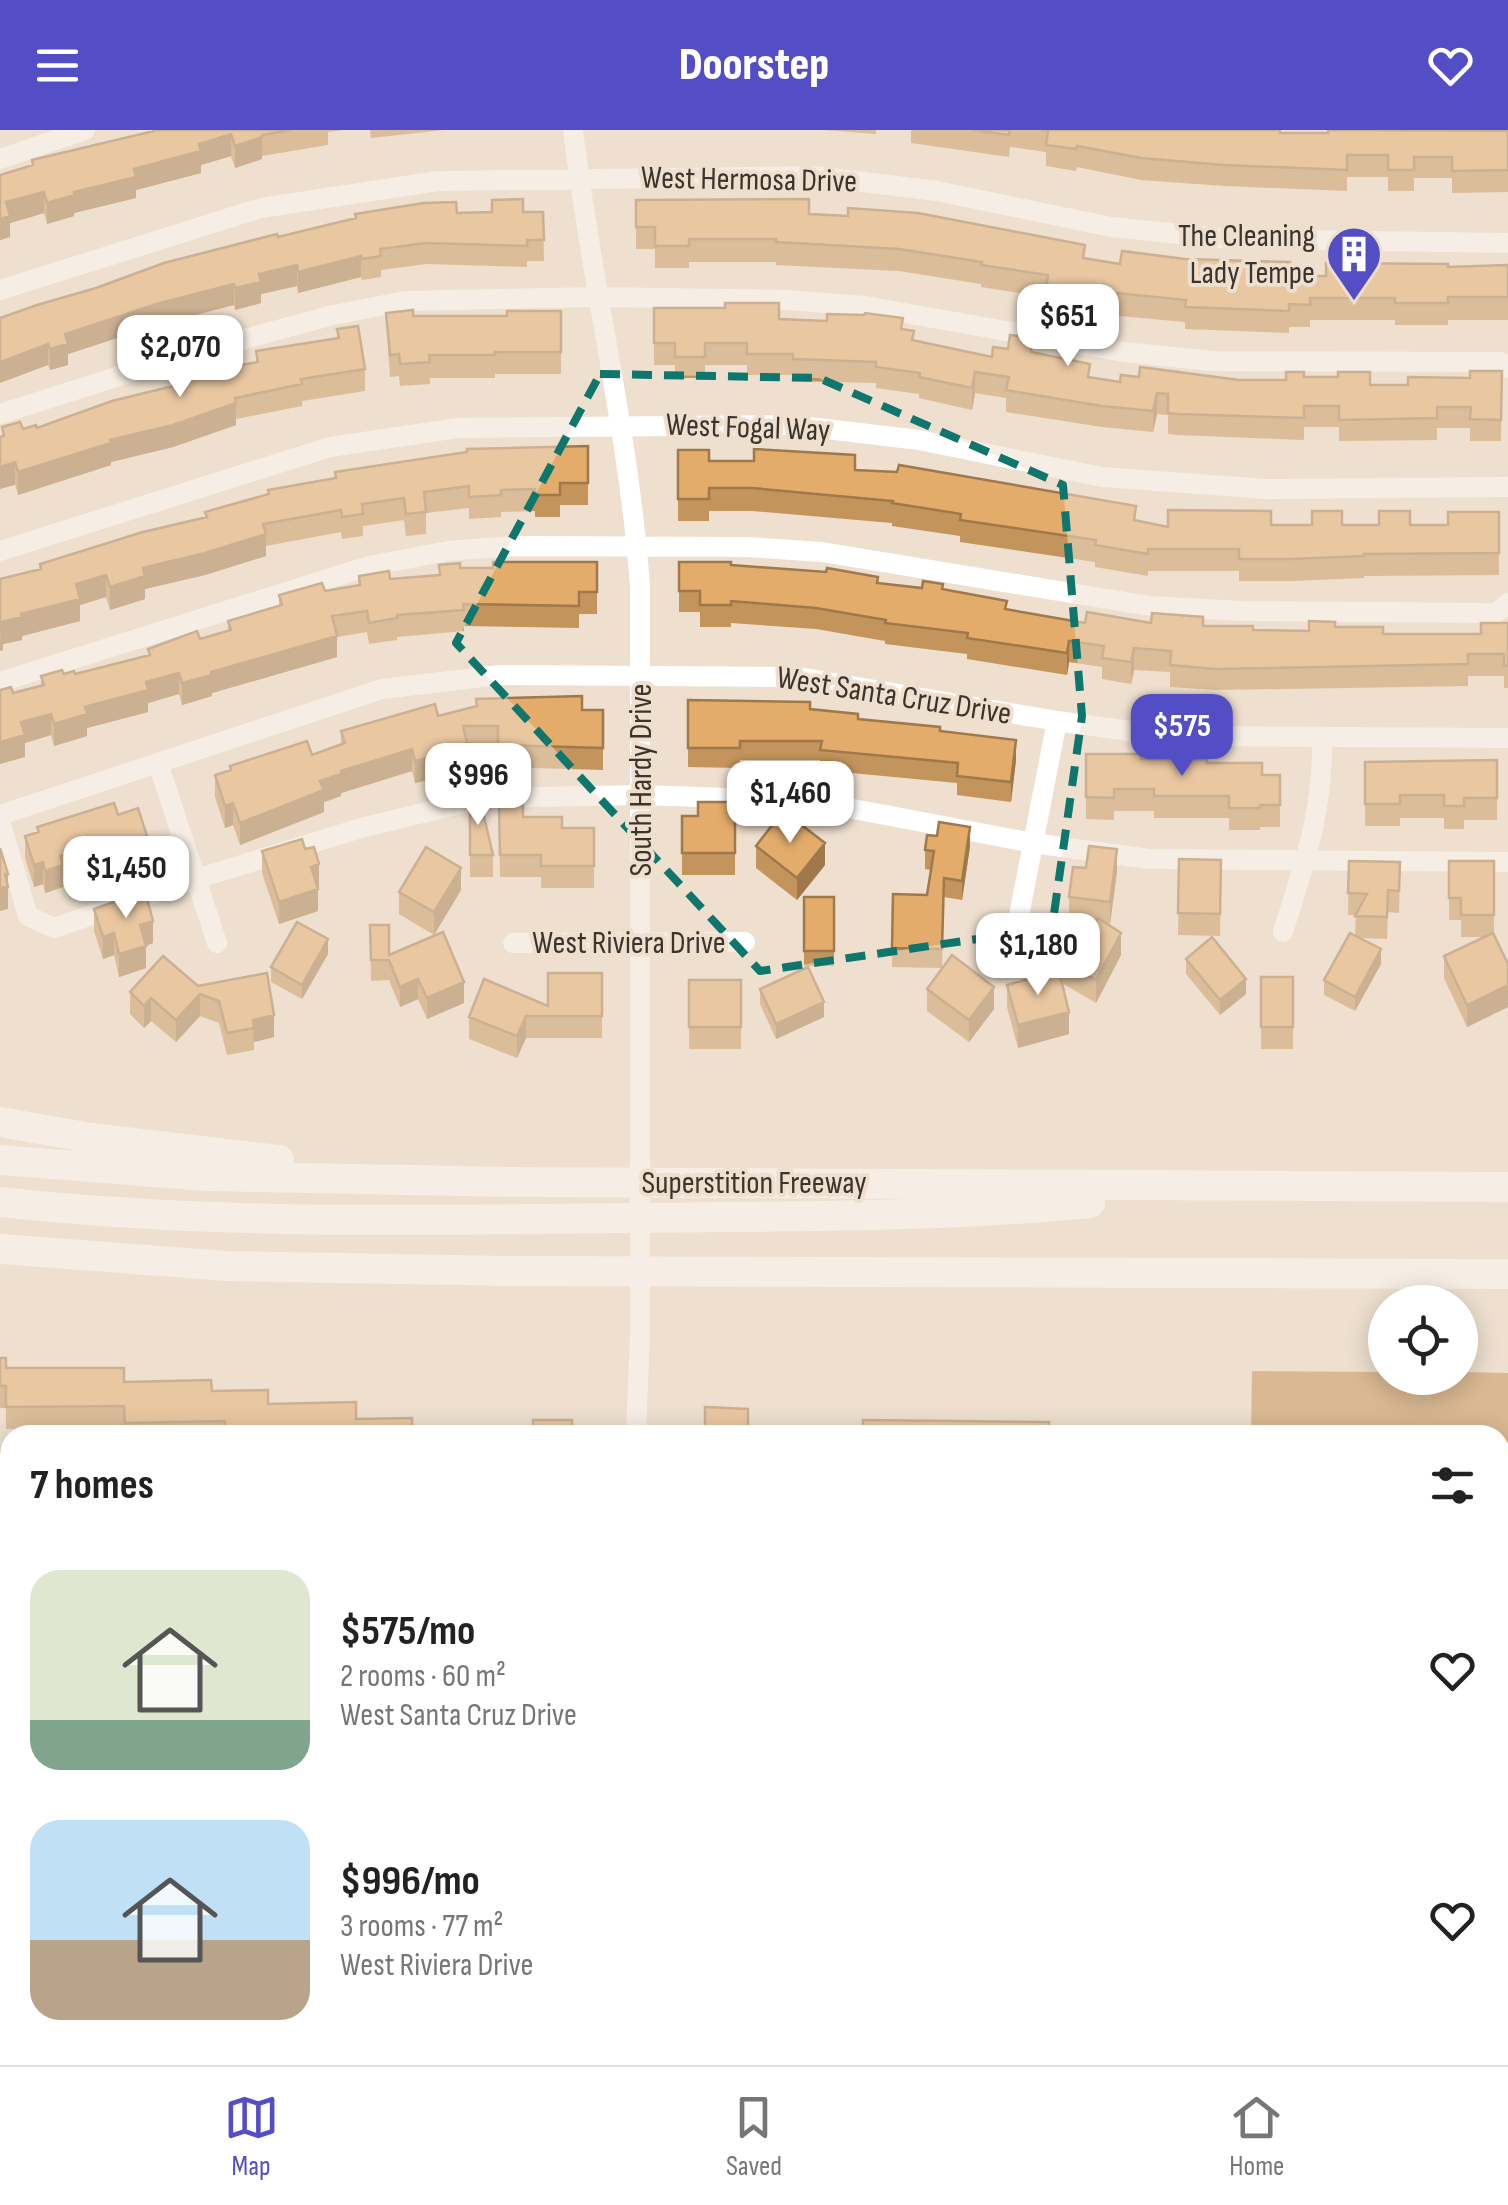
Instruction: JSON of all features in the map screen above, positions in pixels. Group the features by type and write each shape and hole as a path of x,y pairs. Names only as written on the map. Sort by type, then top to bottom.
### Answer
{"highway":[{"path":"0,1122 265,1159 511,1182"},
{"name":"Superstition Freeway","path":"0,1160 206,1176 511,1182 1508,1188"},
{"path":"0,1202 170,1216 488,1220 954,1213 1267,1188"},
{"path":"0,1250 228,1266 517,1271 1508,1274"}],"street":[{"path":"0,158 84,130"},
{"name":"South Hardy Drive","path":"573,130 637,546 642,796 636,1425"},
{"name":"West Hermosa Drive","path":"0,290 261,208 438,181 814,176 937,190 1111,228 1229,239 1508,243"},
{"path":"0,414 182,356 333,315 405,302 732,298 865,306 1124,352 1212,362 1500,362 1508,368"},
{"name":"West Fogal Way","path":"0,551 330,448 458,428 792,425 920,440 1102,477 1248,488 1508,487"},
{"path":"0,682 369,566 514,546 748,547 822,552 1150,606 1496,613 1508,603"},
{"name":"West Santa Cruz Drive","path":"0,818 382,689 500,675 799,677 1165,736 1508,738"},
{"path":"1013,946 1057,721"},
{"path":"1283,932 1318,821 1322,738"},
{"path":"158,763 217,944"},
{"path":"0,818 28,916 54,928 360,828 484,798 642,796 811,801 1033,843 1149,859 1508,862"},
{"name":"West Riviera Drive","path":"512,944 744,942"}],"highlighted area":[{"path":"600,374 819,378 1063,485 1082,716 1052,928 760,971 456,643"}],"shaded area":[{"path":"1252,1371 1368,1372 1368,1395 1478,1395 1478,1372 1508,1373 1508,1425 1251,1425"}],"building":[{"path":"154,130 291,130 262,135 235,146 231,134 199,144 201,151 134,169 136,177 47,203 44,192 6,202 10,216 0,219 0,175 33,165 32,160"},
{"path":"972,130 1010,130 1009,135"},
{"path":"1041,130 1508,131 1508,170 1452,171 1452,157 1414,157 1414,170 1388,170 1388,155 1347,155 1347,170 1141,158 1077,146 1076,149 1046,145 1048,131"},
{"path":"523,199 523,212 543,212 544,240 527,240 527,246 426,243 380,249 381,256 361,256 298,272 297,265 259,274 261,282 235,288 234,284 160,303 65,334 68,344 50,349 48,344 0,362 0,318 164,263 356,218 355,214 456,202 457,213 492,212 492,200"},
{"path":"809,199 809,214 848,216 848,208 918,213 1085,245 1083,258 1120,264 1122,251 1185,259 1290,262 1290,276 1326,276 1326,263 1508,265 1508,297 1448,297 1448,303 1395,303 1395,298 1310,298 1310,305 1289,304 1289,311 1185,307 1186,300 1098,291 1097,298 1046,289 1048,275 899,249 776,239 689,239 689,246 655,246 655,227 636,227 636,200"},
{"path":"725,303 779,303 779,319 827,321 827,314 865,313 903,318 901,329 914,331 912,340 992,357 993,347 1008,349 1010,335 1033,338 1031,352 1090,364 1088,377 1120,382 1121,375 1139,377 1140,367 1239,380 1286,380 1286,372 1304,372 1304,377 1338,377 1338,372 1370,372 1370,385 1408,385 1408,377 1470,378 1470,371 1502,371 1501,420 1470,419 1471,407 1437,407 1437,418 1339,420 1339,406 1304,406 1304,418 1178,414 1168,413 1168,394 1157,393 1153,411 1102,406 1006,390 1009,377 975,372 972,388 919,377 920,373 876,367 876,362 747,354 747,343 705,343 705,357 675,357 675,343 654,343 654,308 725,308"},
{"path":"413,310 413,316 507,316 507,311 561,311 561,352 429,355 430,362 400,364 399,354 390,355 386,313"},
{"path":"358,326 365,369 301,379 302,384 235,398 236,403 173,425 110,440 111,443 18,472 15,462 0,467 2,427 20,422 23,429 36,425 37,428 112,401 173,386 171,380 224,364 225,368 258,362 256,351 339,338 337,329"},
{"path":"588,446 588,483 560,483 560,495 535,495 535,489 501,490 501,495 469,497 469,486 424,492 426,512 406,514 404,498 362,504 363,514 342,517 341,510 263,524 266,534 143,568 145,576 110,587 106,575 76,584 80,599 21,614 22,617 1,622 0,629 0,579 41,569 40,564 143,532 207,517 205,512 269,494 268,490 336,478 335,472 467,449"},
{"path":"754,449 855,455 855,470 897,472 899,465 1136,506 1134,520 1168,527 1168,510 1271,511 1271,525 1312,525 1312,511 1342,511 1342,525 1379,525 1379,511 1410,511 1410,525 1448,525 1448,512 1499,512 1499,553 1292,559 1239,559 1239,549 1148,549 1148,554 1095,545 1096,540 960,520 961,514 893,501 752,488 709,488 709,499 678,499 678,450 709,450 709,461 754,461"},
{"path":"493,562 597,562 597,592 579,592 579,606 463,604 464,610 397,615 369,623 367,611 332,616 337,636 182,683 179,673 146,682 148,690 85,707 87,714 54,724 51,714 21,722 25,735 0,742 0,690 11,687 13,693 44,685 41,676 62,670 64,674 75,674 150,655 148,649 197,631 200,639 231,630 228,621 282,605 279,595 322,583 325,591 360,585 359,576 389,571 390,579 440,575 439,565 460,563 460,568 493,568"},
{"path":"679,562 731,562 826,572 827,568 878,577 877,583 922,588 923,581 943,584 942,589 1007,601 1005,609 1085,623 1087,612 1151,623 1152,613 1203,617 1203,626 1253,626 1253,630 1309,631 1309,621 1335,622 1335,627 1383,627 1383,634 1481,634 1481,623 1508,623 1508,666 1504,666 1504,654 1468,654 1468,664 1216,669 1170,665 1171,651 1134,648 1131,662 1102,658 1104,646 1069,641 1067,653 816,608 731,601 731,605 700,605 700,591 679,591"},
{"path":"582,696 582,710 603,710 603,748 498,745 498,726 463,726 467,743 444,748 445,754 415,761 412,749 341,771 320,781 324,790 240,823 233,803 225,806 215,775 231,770 230,766 307,741 312,755 345,743 341,731 435,704 438,716 477,706 476,699"},
{"path":"688,700 810,702 810,709 858,714 858,719 1016,740 1011,782 957,776 958,763 820,750 822,741 740,741 740,748 688,748"},
{"path":"1086,754 1262,763 1262,775 1280,775 1280,805 1229,808 1229,796 1154,796 1154,789 1114,789 1114,798 1086,797"},
{"path":"1497,760 1497,798 1464,798 1464,806 1444,806 1444,795 1400,795 1400,804 1365,804 1365,762"},
{"path":"478,791 493,855 470,855 470,793"},
{"path":"698,802 735,802 735,853 682,853 682,816 698,816"},
{"path":"114,803 118,815 138,808 147,836 137,840 139,848 119,855 117,846 97,851 95,845 60,856 63,865 45,871 43,862 34,865 25,836 39,832 37,827"},
{"path":"499,805 523,805 523,817 562,817 562,828 594,828 594,866 541,866 541,855 500,855"},
{"path":"780,815 796,827 799,823 825,843 797,878 756,846"},
{"path":"939,822 970,827 962,881 944,878 942,949 892,948 893,894 927,895 934,851 925,850 927,835 937,836"},
{"path":"302,839 305,849 314,847 319,864 311,867 318,889 279,902 262,851"},
{"path":"1089,846 1117,849 1110,902 1069,897 1073,867 1086,868"},
{"path":"426,847 461,868 434,912 399,892"},
{"path":"0,848 8,887 0,888"},
{"path":"1179,859 1221,860 1220,914 1178,913"},
{"path":"1349,861 1400,862 1399,891 1388,890 1387,917 1355,916 1367,894 1348,893"},
{"path":"1449,861 1494,861 1494,915 1461,915 1461,898 1449,898"},
{"path":"145,891 153,921 140,925 146,946 119,954 114,933 103,937 94,909"},
{"path":"804,897 834,897 834,951 804,951"},
{"path":"1098,918 1121,933 1096,980 1060,960 1075,930 1088,938"},
{"path":"297,922 328,939 302,985 271,967"},
{"path":"370,925 389,925 389,955 443,932 464,982 427,998 418,979 400,987 389,960 371,960"},
{"path":"1350,933 1381,949 1355,997 1324,980"},
{"path":"1493,933 1508,964 1508,985 1467,1005 1444,956"},
{"path":"1212,937 1246,979 1220,1000 1186,959"},
{"path":"952,955 994,987 969,1020 927,989"},
{"path":"163,956 198,986 267,973 274,1015 253,1020 254,1028 227,1033 219,1001 200,994 176,1020 151,998 144,1006 130,992"},
{"path":"808,967 824,1002 776,1024 760,989"},
{"path":"1059,971 1069,1012 1018,1025 1007,985"},
{"path":"548,973 602,973 602,1016 526,1016 517,1036 469,1017 484,979 548,1006"},
{"path":"1261,977 1293,977 1293,1027 1261,1027"},
{"path":"689,980 741,980 741,1027 689,1027"},
{"path":"0,1358 6,1358 6,1368 124,1368 124,1382 211,1380 212,1391 268,1390 268,1404 356,1402 356,1419 412,1418 412,1425 125,1423 124,1406 6,1407 6,1386 0,1386"},
{"path":"705,1407 748,1409 748,1425 705,1425"},
{"path":"533,1420 572,1420 572,1425 533,1425"},
{"path":"863,1420 1049,1425 863,1425"}],"place":[{"name":"The Cleaning Lady Tempe","path":"1354,303"}]}
